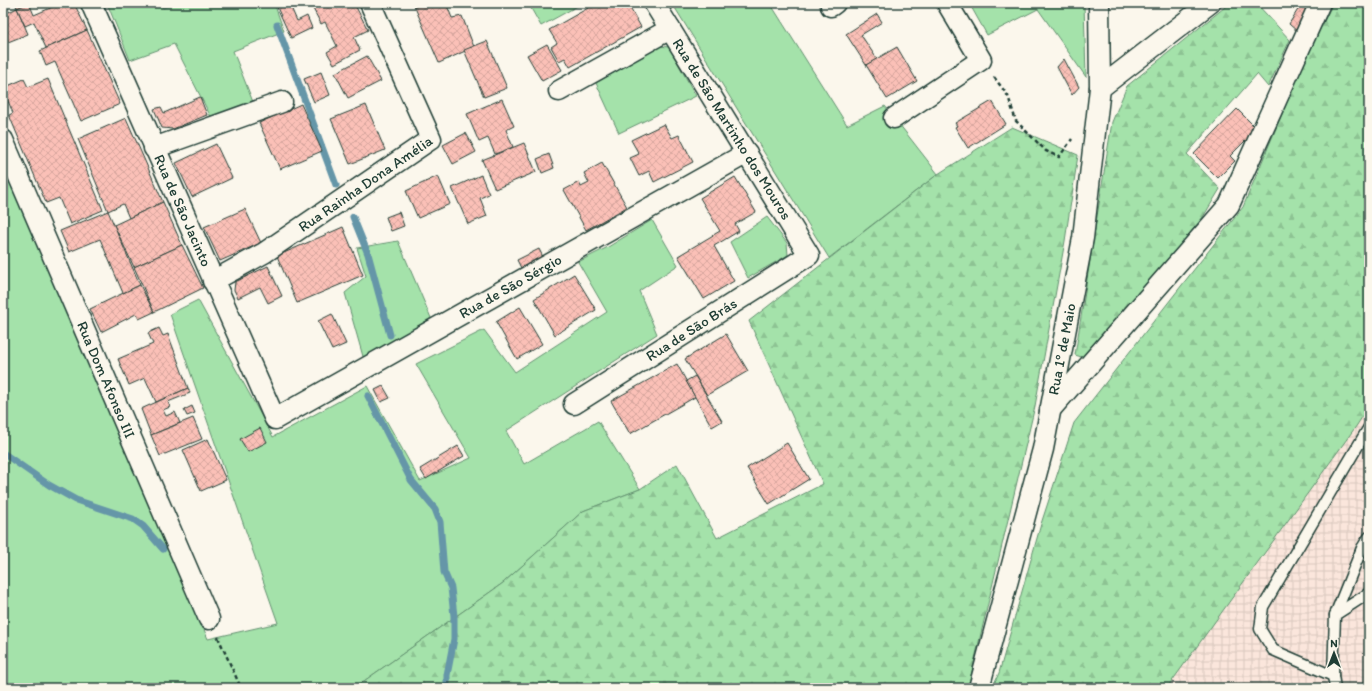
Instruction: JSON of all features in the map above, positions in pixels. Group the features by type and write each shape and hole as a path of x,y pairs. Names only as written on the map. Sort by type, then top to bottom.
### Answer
{"street":[{"name":"Rua de São Jacinto","path":"91,3 275,419"},
{"name":"Rua Rainha Dona Amélia","path":"213,281 264,253 431,139 370,3"},
{"name":"Rua de São Martinho dos Mouros","path":"654,3 809,255"},
{"path":"894,118 981,60 947,3"},
{"name":"Rua 1º de Maio","path":"979,688 1043,449 1083,238 1100,88 1099,3"},
{"path":"1100,88 1210,3"},
{"path":"1050,410 1229,205 1320,3"},
{"path":"559,91 670,29"},
{"path":"154,148 282,102"},
{"name":"Rua Dom Afonso III","path":"3,140 209,619"},
{"name":"Rua de São Sérgio","path":"275,419 747,153"},
{"name":"Rua de São Brás","path":"574,404 809,255"}],"lane":[{"path":"1333,676 1273,650 1260,629 1263,607 1369,427"},
{"path":"1335,688 1333,676 1334,615 1362,548 1369,536"},
{"path":"1334,615 1369,593"}],"path":[{"path":"1008,96 1016,121 1046,152 1059,157 1074,136 1095,126"},
{"path":"209,619 241,688"}],"shaded area":[{"path":"1369,406 1369,688 1167,688 1357,425"}],"green space":[{"path":"107,3 160,3 163,8 174,3 274,3 284,31 233,51 253,102 213,121 174,44 130,60"},
{"path":"528,3 583,3 541,26"},
{"path":"672,3 770,3 847,125 885,106 938,174 829,258"},
{"path":"969,3 1084,3 1086,77 1038,9 987,35"},
{"path":"1230,3 1256,3 1290,40 1268,87 1257,74 1187,154 1220,189 1203,217 1088,359 1075,355 1112,122 1127,86"},
{"path":"1333,3 1369,3 1369,406 1357,425 1167,688 992,688 999,673 1041,524 1074,423 1243,207 1306,57"},
{"path":"659,46 669,47 696,96 619,133 596,83"},
{"path":"1012,127 1078,155 1065,241 1035,406 968,688 354,688 503,583 583,511 640,489 677,464 717,538 823,484 749,321 938,174"},
{"path":"3,159 208,639 278,623 170,314 198,300 273,437 367,386 420,481 471,458 416,364 484,330 515,372 607,312 578,262 608,247 652,220 678,265 639,291 657,334 506,431 524,464 598,421 640,489 583,511 503,583 354,688 3,688"},
{"path":"767,217 787,243 788,255 748,278 730,242"},
{"path":"398,241 431,318 364,360 345,293 366,276 357,248"}],"building":[{"path":"3,3 5,3 9,12 17,8 28,34 3,44"},
{"path":"15,3 29,3 17,8"},
{"path":"29,3 34,15 62,3 74,3 87,30 46,48 34,22 25,26 17,8"},
{"path":"275,3 289,3 297,21 307,16 312,28 291,38"},
{"path":"310,3 363,3 356,7 368,30 354,37 360,50 334,64 327,52 337,46 325,22 321,24"},
{"path":"413,3 446,3 452,18 462,16 474,47 439,63"},
{"path":"597,3 627,3 641,27 570,67 565,58 559,61 551,47 557,43 549,30"},
{"path":"1302,3 1313,3 1298,32 1289,24"},
{"path":"877,14 882,22 861,35 877,59 866,65 846,34"},
{"path":"87,30 120,104 81,121 55,62 46,66 40,51"},
{"path":"487,41 507,88 484,97 464,50"},
{"path":"547,44 562,70 542,81 527,55"},
{"path":"897,47 917,81 887,99 866,65"},
{"path":"367,56 381,81 348,98 335,73"},
{"path":"1064,59 1079,87 1072,95 1057,67"},
{"path":"321,72 330,95 314,102 304,79"},
{"path":"24,79 28,87 48,79 103,210 70,224 59,198 46,203 9,115 13,113 3,89"},
{"path":"200,97 207,115 173,129 162,128 154,109 161,107 164,113"},
{"path":"502,99 514,126 506,130 513,147 495,154 488,138 479,142 467,114"},
{"path":"992,101 1006,124 968,148 955,127 957,126 955,123"},
{"path":"301,104 322,151 280,169 259,123"},
{"path":"366,105 385,150 350,164 331,119"},
{"path":"1237,109 1257,129 1230,156 1235,161 1218,178 1194,154"},
{"path":"126,118 163,202 129,218 123,204 108,211 78,139"},
{"path":"664,124 672,138 679,135 693,162 654,182 649,171 639,176 630,158 639,154 631,140"},
{"path":"466,133 476,152 453,164 443,145"},
{"path":"524,143 536,172 495,189 482,160"},
{"path":"216,144 232,178 192,197 176,163"},
{"path":"549,154 554,168 542,173 537,159"},
{"path":"602,163 627,207 586,230 564,190 579,182 581,187 589,183 584,173"},
{"path":"481,175 489,194 480,198 487,216 468,224 452,188"},
{"path":"438,176 450,204 418,218 406,191"},
{"path":"735,177 756,212 735,224 739,231 714,246 734,281 704,299 678,256 720,231 700,198"},
{"path":"163,202 182,245 134,267 114,225"},
{"path":"245,209 261,243 220,261 204,227"},
{"path":"108,211 140,285 123,293 100,239 69,252 60,231"},
{"path":"399,212 404,226 391,231 386,217"},
{"path":"343,227 363,275 297,303 277,256"},
{"path":"182,245 203,288 154,312 134,267"},
{"path":"539,249 544,259 522,270 517,260"},
{"path":"268,266 282,296 268,303 260,287 238,298 234,290 235,282"},
{"path":"574,274 596,310 555,335 534,299"},
{"path":"140,285 154,312 139,319 136,314 101,332 90,309"},
{"path":"520,307 542,344 517,359 496,322"},
{"path":"332,314 346,344 332,350 318,321"},
{"path":"159,328 163,336 168,334 188,388 156,402 145,378 129,385 118,359 153,344 148,333"},
{"path":"726,334 748,371 707,395 685,359"},
{"path":"677,364 695,397 630,434 611,401"},
{"path":"695,376 722,421 712,427 686,381"},
{"path":"383,386 390,398 381,402 375,390"},
{"path":"188,388 190,393 168,402 170,407 163,410 166,416 175,412 180,423 151,435 141,409"},
{"path":"192,406 195,413 187,416 184,410"},
{"path":"193,418 202,439 160,456 151,435"},
{"path":"260,428 267,442 248,452 240,439"},
{"path":"208,439 226,480 201,491 183,450"},
{"path":"787,443 809,479 769,504 747,468"},
{"path":"458,446 464,456 426,479 420,469"}],"waterway":[{"path":"277,25 336,185"},
{"path":"353,217 368,254 390,335"},
{"path":"368,396 411,480 435,509 440,522 444,572 451,588 454,616 454,639 447,675 447,688"},
{"path":"3,453 49,485 76,500 133,519 143,526 163,549"}]}
